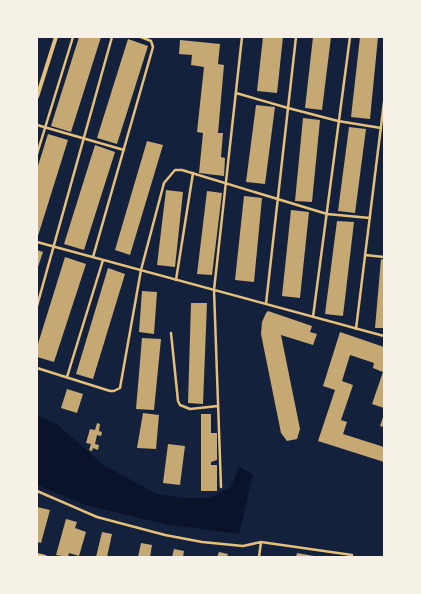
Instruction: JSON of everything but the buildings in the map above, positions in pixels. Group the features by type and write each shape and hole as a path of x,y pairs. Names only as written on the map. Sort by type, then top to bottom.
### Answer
{"street":[{"path":"37,97 56,37"},
{"path":"37,554 45,557"}],"lane":[{"path":"37,154 73,37"},
{"path":"37,306 112,37"},
{"path":"93,257 153,47 151,41 141,37"},
{"path":"221,487 214,290 242,37"},
{"path":"266,304 296,37"},
{"path":"313,317 350,37"},
{"path":"236,93 338,121 380,128"},
{"path":"356,329 384,102"},
{"path":"37,125 124,150"},
{"path":"378,152 384,152"},
{"path":"37,368 110,391 120,388 141,270 164,183 175,170 193,173 327,214 370,218"},
{"path":"176,280 193,173"},
{"path":"37,242 384,336"},
{"path":"366,255 384,257"},
{"path":"67,377 103,260"},
{"path":"171,333 178,401 180,405 190,409 218,406"},
{"path":"37,492 97,517 165,536 202,542 243,546 261,542 352,555"},
{"path":"259,557 261,542"}],"water":[{"path":"37,415 58,425 105,466 157,494 184,498 209,498 231,487 239,466 253,475 239,534 164,524 86,505 37,485"}]}
